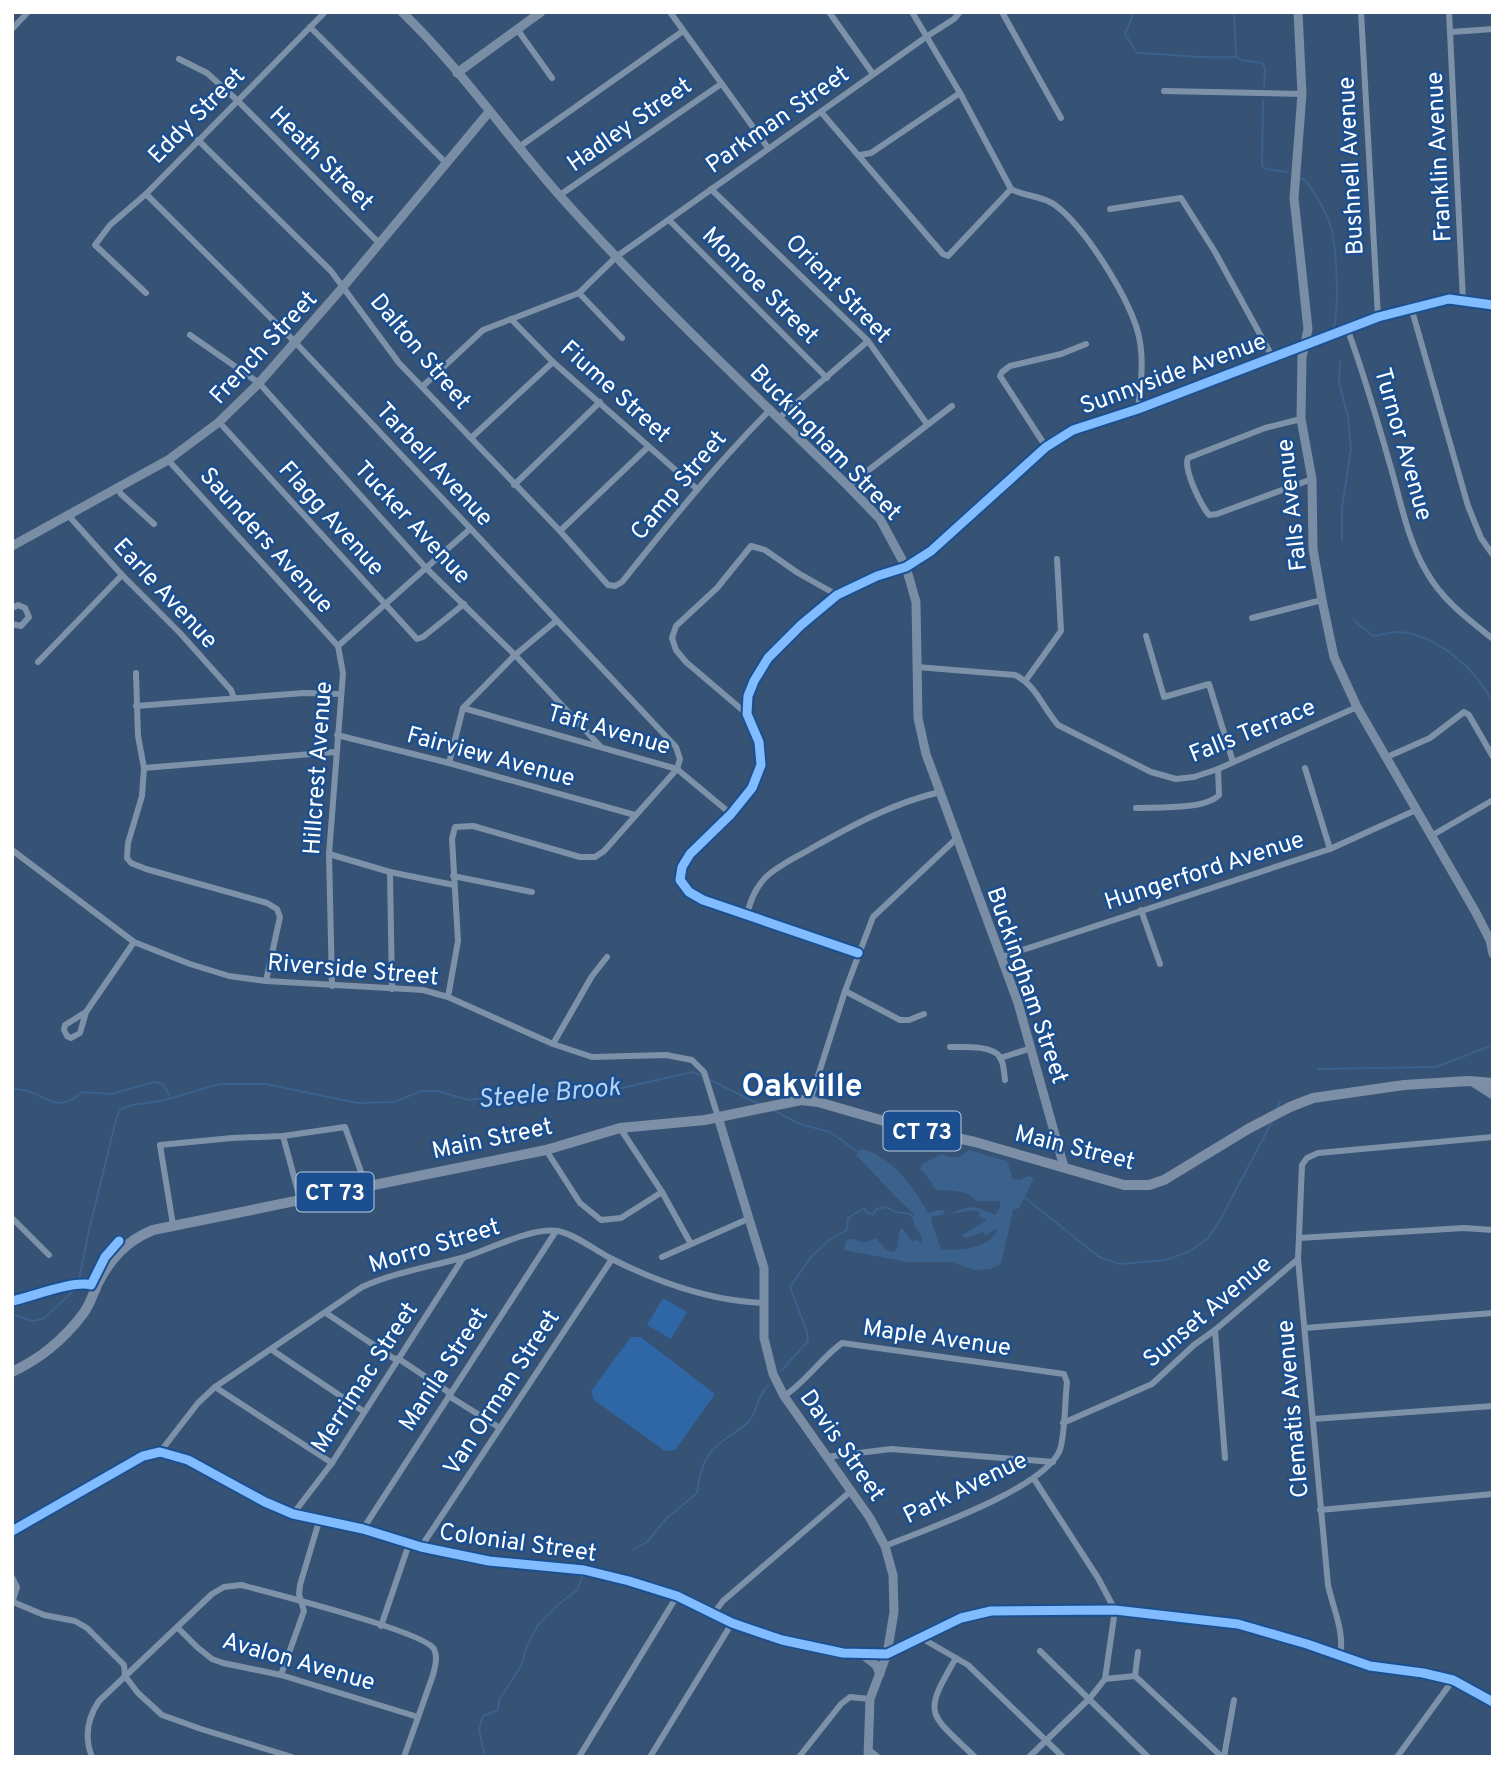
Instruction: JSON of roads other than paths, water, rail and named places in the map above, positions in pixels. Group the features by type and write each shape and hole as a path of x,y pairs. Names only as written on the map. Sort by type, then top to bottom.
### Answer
{"main road":[{"name":"Buckingham Street","path":"402,12 616,257 848,486 880,519 893,540 906,566 915,602 918,718 926,754 1032,1048 1064,1167"},
{"path":"457,72 541,12"},
{"name":"Falls Avenue","path":"1298,12 1302,94 1294,198 1308,329 1304,345 1301,419 1311,479 1313,549 1322,600 1334,657 1357,707 1485,930 1493,954"},
{"name":"French Street","path":"12,546 168,460 219,422 259,383 343,288 489,112"},
{"name":"Sunnyside Avenue","path":"906,566 931,551 1046,447 1073,430 1138,409 1347,328 1411,307 1449,299 1493,305"},
{"path":"1469,1081 1493,1095"},
{"name":"Main Street","path":"12,1372 59,1342 85,1312 104,1270 124,1247 146,1233 173,1225 546,1150 620,1129 719,1117 779,1104 810,1101 1124,1185 1149,1185 1173,1175 1268,1118 1312,1098 1404,1085 1469,1081"},
{"name":"CT 73","path":"1469,1081 1493,1083"},
{"name":"Davis Street","path":"719,1117 764,1268 764,1338 773,1374 784,1396 870,1518 885,1546 892,1575 894,1612 887,1654 870,1699 868,1753"},
{"path":"12,1531 143,1456 160,1452"},
{"name":"Colonial Street","path":"160,1452 188,1460 265,1502 293,1514 320,1518 409,1544 489,1561 584,1570 629,1581 677,1596 732,1623 782,1640 843,1653 887,1654 923,1639 961,1618 991,1611 1115,1610 1238,1625 1370,1666 1452,1680 1493,1702"},
{"path":"891,1629 910,1644"},
{"path":"862,1654 876,1665 880,1674"}],"street":[{"path":"12,29 28,12"},
{"name":"Eddy Street","path":"146,293 95,245 110,225 146,194 325,12"},
{"path":"670,12 768,148"},
{"path":"829,12 873,74"},
{"path":"912,12 960,93 1011,189 1020,194 1039,196 1055,205 1093,246 1124,300 1137,330 1142,370 1138,409"},
{"name":"Parkman Street","path":"579,293 616,257 954,19 960,12"},
{"path":"1002,12 1061,118"},
{"name":"Bushnell Avenue","path":"1361,12 1378,317"},
{"name":"Franklin Avenue","path":"1449,12 1464,300"},
{"path":"310,27 446,163"},
{"path":"517,29 552,78"},
{"path":"1451,32 1493,29"},
{"path":"519,147 682,31"},
{"name":"Heath Street","path":"179,59 207,73 379,243"},
{"name":"Hadley Street","path":"560,195 721,84"},
{"path":"1164,91 1302,94"},
{"path":"860,155 871,153 960,93"},
{"path":"821,112 943,254 948,256 1011,189"},
{"name":"Dalton Street","path":"198,140 331,271 400,363 608,585 615,586"},
{"name":"Orient Street","path":"712,189 868,341 927,424"},
{"name":"Tarbell Avenue","path":"146,194 295,341 676,747 680,759 677,769"},
{"path":"1110,209 1181,198 1215,252 1272,358"},
{"name":"Monroe Street","path":"668,220 827,378"},
{"path":"422,387 483,330 579,293 622,338"},
{"path":"1411,307 1468,506 1486,546 1493,555"},
{"name":"Fiume Street","path":"511,319 554,362 697,489"},
{"name":"Turnor Avenue","path":"1347,328 1361,364 1406,523 1425,571 1448,601 1493,639"},
{"name":"Tucker Avenue","path":"190,335 259,383 426,568 514,655 600,746"},
{"path":"779,418 868,341"},
{"path":"1046,447 1000,376 1010,366 1061,354 1086,344"},
{"path":"471,438 554,362"},
{"path":"514,485 600,402"},
{"path":"848,486 952,406"},
{"name":"Camp Street","path":"615,586 622,582 732,448 771,409"},
{"path":"1301,419 1265,428 1186,460 1199,498 1209,515 1311,479"},
{"name":"Flagg Avenue","path":"219,422 417,639 464,604"},
{"path":"560,531 648,447"},
{"name":"Saunders Avenue","path":"168,460 338,646"},
{"path":"117,487 121,494 154,524"},
{"name":"Earle Avenue","path":"68,515 122,575 180,633 231,690 234,698"},
{"name":"Hillcrest Avenue","path":"332,986 329,854 343,673 338,646 470,529"},
{"path":"747,714 701,676 676,650 672,638 676,626 717,588 751,546 765,550 837,595"},
{"path":"917,667 987,671 1016,675 1026,680 1061,631 1057,559"},
{"path":"858,953 703,900 689,892 680,880 682,867 690,854 731,814 752,788 761,765 759,742 747,714 748,696 768,658 801,625 837,595 906,566"},
{"path":"38,662 122,575"},
{"path":"1252,618 1322,600"},
{"path":"12,608 25,608 29,617 21,626 12,624"},
{"path":"449,763 463,708 514,655 556,621"},
{"path":"1146,636 1164,697 1209,684 1233,762"},
{"path":"136,673 136,706 144,768 142,796 128,843 127,858 131,863 145,869 267,903 277,909 280,917 266,981"},
{"name":"Falls Terrace","path":"1026,680 1058,725 1151,772 1176,779 1194,777 1218,769 1357,707"},
{"path":"136,706 304,693 340,694"},
{"name":"Taft Avenue","path":"463,708 677,769 731,814"},
{"path":"1387,757 1430,738 1464,712 1469,715 1493,757"},
{"name":"Fairview Avenue","path":"337,735 635,815"},
{"path":"144,768 335,752"},
{"path":"1305,768 1330,849"},
{"path":"448,997 458,941 452,839 455,827 473,826 580,857 595,857 604,851 677,769"},
{"path":"1136,808 1210,802 1219,795 1218,769"},
{"path":"747,915 754,893 765,878 780,866 852,825 896,804 940,792"},
{"path":"1431,836 1493,800"},
{"name":"Hungerford Avenue","path":"1001,957 1330,849 1416,810"},
{"path":"810,1101 858,953 873,917 957,838"},
{"name":"Riverside Street","path":"12,850 134,943 229,976 332,986 423,990 448,997 553,1044 592,1057 666,1055 692,1060 701,1068 719,1117"},
{"path":"329,854 390,872 454,885"},
{"path":"390,872 392,989"},
{"path":"453,876 531,892"},
{"path":"1141,910 1160,964"},
{"path":"86,1012 134,943"},
{"path":"553,1044 592,976 607,957"},
{"path":"845,991 900,1020 909,1020 924,1014"},
{"path":"950,1047 990,1051 1000,1058 1004,1080"},
{"path":"1000,1058 1032,1048"},
{"path":"173,1225 160,1145 283,1136 345,1127 366,1186"},
{"path":"620,1129 662,1192 691,1244"},
{"path":"283,1136 300,1199"},
{"name":"Clematis Avenue","path":"1340,1655 1341,1635 1328,1585 1320,1510 1298,1259 1302,1165 1307,1158 1318,1153 1493,1137"},
{"path":"546,1150 580,1203 601,1220 621,1218 662,1192"},
{"path":"12,1218 49,1255"},
{"path":"662,1257 750,1218"},
{"path":"1298,1238 1464,1228 1493,1230"},
{"path":"556,1231 567,1234 612,1259 683,1289 745,1302 764,1303"},
{"name":"Morro Street","path":"160,1452 198,1403 215,1387 362,1287 380,1279 463,1258 530,1235 556,1231"},
{"name":"Manila Street","path":"363,1529 556,1231"},
{"name":"Merrimac Street","path":"293,1514 332,1463 463,1258"},
{"name":"Van Orman Street","path":"421,1547 612,1259"},
{"name":"Sunset Avenue","path":"1063,1423 1152,1384 1194,1345 1215,1331 1298,1259"},
{"path":"326,1313 500,1428"},
{"path":"1305,1328 1493,1313"},
{"path":"1215,1331 1225,1458"},
{"name":"Maple Avenue","path":"784,1396 799,1386 828,1353 842,1343 1064,1374"},
{"path":"272,1350 363,1411"},
{"name":"Park Avenue","path":"885,1546 960,1516 1034,1479 1053,1462 1061,1449 1067,1382 1064,1374"},
{"path":"215,1387 332,1463"},
{"path":"1313,1419 1493,1406"},
{"path":"826,1457 891,1449 1053,1462"},
{"path":"1029,1757 1090,1698 1105,1679 1115,1610 1098,1578 1034,1479"},
{"path":"713,1614 723,1601 851,1491"},
{"path":"1320,1510 1493,1494"},
{"path":"281,1675 304,1611 299,1594 300,1585 320,1518"},
{"path":"381,1626 409,1544"},
{"path":"12,1577 17,1587 13,1603 44,1615 75,1621 87,1628 124,1665 125,1676 162,1715 292,1757"},
{"path":"92,1757 87,1743 87,1732 93,1711 125,1676 212,1594 232,1585 241,1585 381,1626 418,1638 435,1650 433,1675 404,1757"},
{"path":"579,1757 677,1596"},
{"path":"650,1757 732,1623"},
{"name":"Avalon Avenue","path":"177,1627 212,1659 281,1675 418,1717"},
{"path":"923,1639 968,1665 1063,1757"},
{"path":"1040,1651 1148,1757"},
{"path":"1135,1676 1138,1652"},
{"path":"956,1658 936,1693 933,1709 939,1722 975,1757"},
{"path":"1105,1679 1135,1676 1223,1757"},
{"path":"1397,1757 1452,1680"},
{"path":"799,1757 841,1704 850,1697 870,1699"},
{"path":"1223,1757 1234,1700"},
{"path":"868,1753 878,1757"}],"waterway":[{"path":"1134,12 1125,34 1137,53 1236,57"},
{"path":"1234,12 1236,56"},
{"path":"1237,57 1240,60 1262,63 1265,68 1264,87"},
{"path":"1263,100 1262,166 1287,172"},
{"path":"1301,178 1306,181 1323,207 1332,233 1337,290 1334,327"},
{"path":"1340,361 1339,382 1348,417 1351,449 1342,507 1342,540"},
{"path":"1355,621 1373,636 1400,632 1429,640 1442,647 1477,678 1493,703"},
{"name":"Steele Brook","path":"1318,1069 1436,1067 1493,1045"},
{"name":"Steele Brook","path":"12,1314 32,1321 43,1319 78,1285 117,1116 121,1109 132,1105 161,1101 220,1084 265,1084 358,1103 394,1102 421,1091 437,1091 469,1100 548,1091 596,1094 692,1072 702,1076"},
{"name":"Steele Brook","path":"710,1080 759,1104"},
{"path":"12,1089 33,1093 55,1103 63,1103 82,1092 111,1094 154,1082 163,1084 170,1096"},
{"name":"Steele Brook","path":"1277,1108 1280,1102"},
{"name":"Steele Brook","path":"773,1110 800,1124 830,1132 858,1152"},
{"name":"Steele Brook","path":"1024,1197 1099,1257 1120,1264 1166,1260 1190,1251 1208,1238 1273,1120"},
{"path":"782,1370 808,1341 790,1287 810,1258 828,1241 847,1230 848,1218 864,1208 873,1215 876,1209 887,1207 895,1212 910,1214 915,1220"},
{"path":"633,1550 647,1542 667,1518 697,1493 702,1468 709,1455 750,1420 768,1386"},
{"path":"485,1757 479,1730 483,1716 498,1710 499,1700 521,1666 527,1646 538,1625 577,1590 583,1575"}],"district":[{"name":"Oakville","path":"802,1085"}]}
